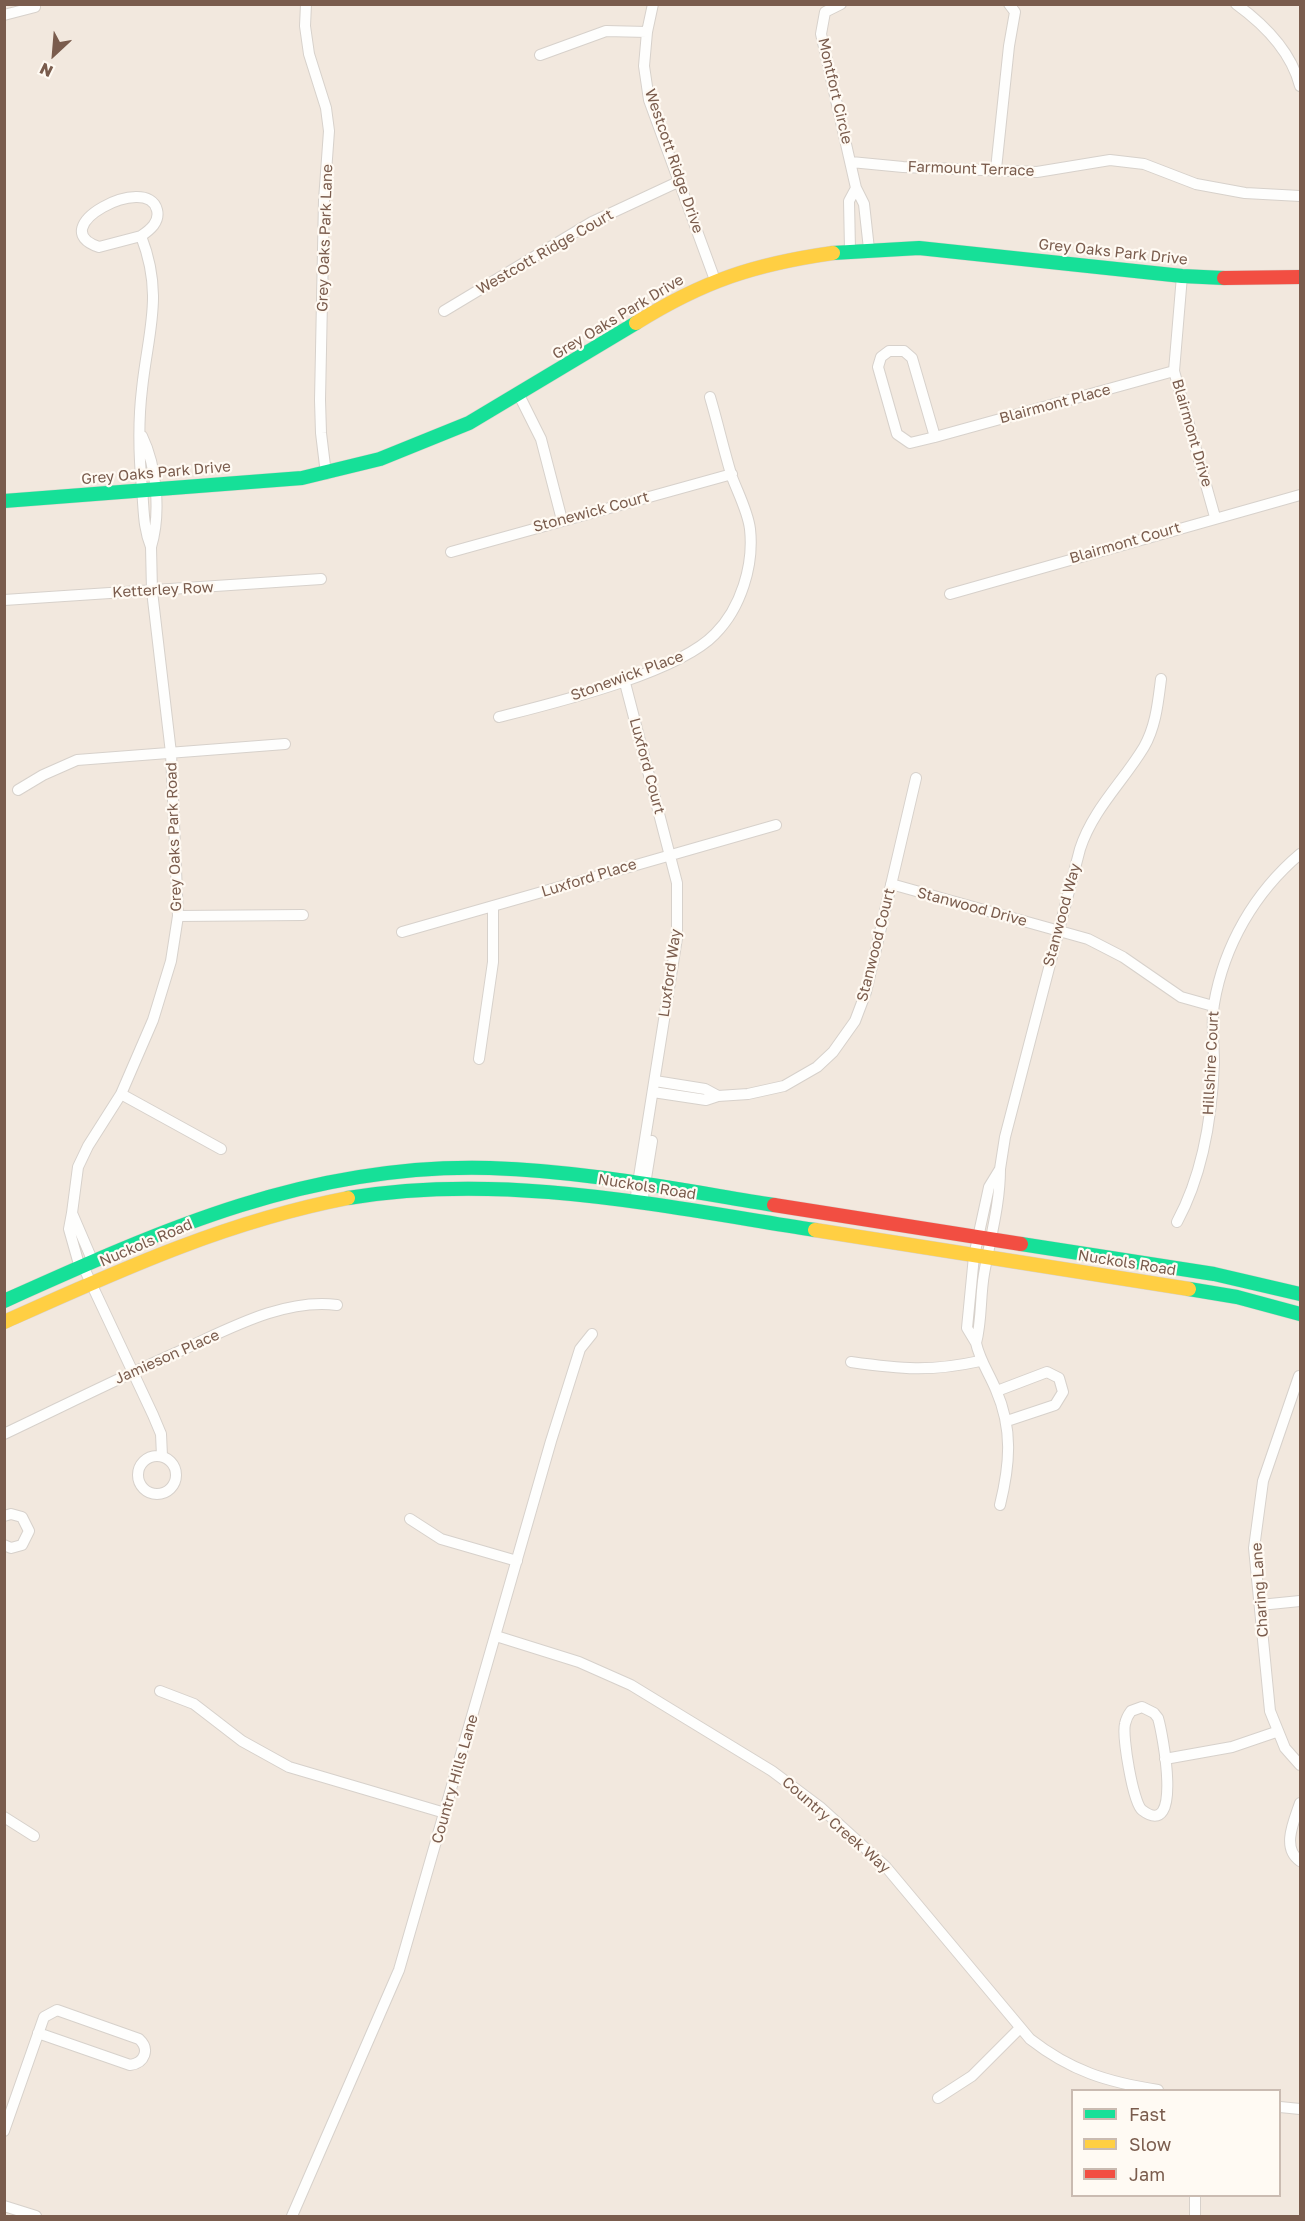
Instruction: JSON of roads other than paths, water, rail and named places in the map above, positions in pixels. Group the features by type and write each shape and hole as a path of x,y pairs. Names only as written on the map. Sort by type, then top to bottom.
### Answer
{"main road":[{"name":"Grey Oaks Park Drive","path":"4,501 326,474 427,442 519,395 671,301 715,280 784,260 850,250 919,248 1182,276 1263,279 1300,277"},
{"name":"Nuckols Road","path":"4,1301 85,1265 229,1208 306,1187 370,1175 460,1167 512,1168 638,1184 1255,1282 1300,1294"},
{"name":"Nuckols Road","path":"4,1322 213,1233 263,1217 348,1198 429,1187 481,1186 548,1190 635,1202 1237,1297 1300,1314"}],"street":[{"name":"Grey Oaks Park Lane","path":"306,4 305,26 309,54 326,108 329,130 324,200 320,400 326,474"},
{"name":"Westcott Ridge Drive","path":"653,4 647,32 644,66 650,100 715,280"},
{"name":"Montfort Circle","path":"842,4 825,12 821,34 856,188 864,204 869,249"},
{"path":"996,169 1009,46 1015,12 1009,4"},
{"path":"1236,4 1274,35 1298,75 1300,86"},
{"path":"4,15 35,7"},
{"path":"540,55 606,32 647,32"},
{"name":"Farmount Terrace","path":"851,162 903,167 1037,172 1110,160 1144,164 1196,184 1245,194 1300,196"},
{"name":"Westcott Ridge Court","path":"444,311 592,222 680,181"},
{"name":"Montfort Circle","path":"850,250 849,201 856,188"},
{"path":"133,196 140,196 148,198 155,205 158,213 156,222 141,236 99,248 86,240 82,232 82,225 93,211 133,196"},
{"name":"Grey Oaks Park Road","path":"141,236 152,275 153,304 140,405 142,436 149,451 149,490 156,533 152,547 152,591 171,753 178,916 171,961 153,1020 121,1094 88,1146 78,1167 72,1213 90,1284 161,1434 162,1456"},
{"name":"Blairmont Drive","path":"1182,276 1174,371 1215,517"},
{"name":"Blairmont Place","path":"935,437 912,358 904,351 889,351 881,357 878,367 897,434 910,443 935,437 1174,371"},
{"path":"519,395 541,439 562,520"},
{"name":"Stonewick Place","path":"499,717 555,703 681,660 716,634 743,592 749,555 750,527 710,398"},
{"name":"Stonewick Court","path":"451,552 732,474"},
{"name":"Blairmont Court","path":"950,594 1215,517 1300,495"},
{"name":"Ketterley Row","path":"4,600 321,579"},
{"name":"Luxford Court","path":"624,679 670,853"},
{"name":"Stanwood Way","path":"1000,1505 1009,1461 1007,1421 997,1391 980,1361 976,1343 967,1328 985,1238 1000,1189 1000,1168 1005,1137 1085,834 1099,808 1144,746 1155,717 1161,679"},
{"path":"18,790 77,760 285,744"},
{"name":"Stanwood Court","path":"654,1087 705,1089 718,1096 748,1094 784,1086 817,1067 833,1052 845,1037 863,1003 916,778"},
{"name":"Luxford Place","path":"402,932 670,853 776,825"},
{"name":"Luxford Way","path":"635,1202 656,1115 654,1087 677,938 677,883 670,853"},
{"name":"Hillshire Court","path":"1177,1222 1187,1204 1196,1176 1210,1113 1214,1070 1213,1006 1226,961 1251,908 1266,886 1300,854"},
{"name":"Stanwood Drive","path":"891,884 1059,930 1104,946 1181,997 1213,1006"},
{"path":"479,1059 494,962 494,906"},
{"path":"178,916 303,915"},
{"path":"121,1094 221,1149"},
{"name":"Jamieson Place","path":"4,1434 131,1372 252,1320 314,1303 337,1305"},
{"name":"Country Hills Lane","path":"292,2217 399,1970 573,1366 580,1349 592,1334"},
{"path":"851,1362 908,1370 932,1370 980,1361"},
{"path":"997,1391 1047,1372 1059,1378 1063,1392 1055,1404 1007,1421"},
{"name":"Charing Lane","path":"1299,1376 1267,1465 1259,1497 1254,1548 1270,1711 1276,1732 1285,1748 1300,1765"},
{"path":"4,1516 11,1514 21,1517 29,1531 22,1545 11,1548 4,1545"},
{"path":"410,1519 441,1539 517,1561"},
{"path":"1260,1605 1300,1601"},
{"name":"Country Creek Way","path":"495,1636 579,1662 631,1685 772,1771 820,1807 886,1867 913,1896 1020,2028 1049,2054 1078,2071 1150,2089"},
{"path":"160,1690 194,1704 242,1741 289,1767 445,1813"},
{"path":"1136,1708 1148,1709 1158,1718 1165,1759 1169,1800 1162,1811 1150,1814 1139,1807 1135,1797 1124,1728 1127,1716 1136,1708"},
{"path":"1165,1759 1232,1747 1276,1732"},
{"path":"1300,1803 1289,1845 1294,1856 1300,1861"},
{"path":"4,1817 34,1836"},
{"path":"4,2131 38,2033 44,2017 57,2010 134,2037 142,2042 145,2056 139,2063 130,2066 38,2033"},
{"path":"938,2098 972,2076 1020,2028"},
{"path":"1281,2107 1300,2109"},
{"path":"1195,2197 1195,2217"},
{"path":"4,2206 36,2217"}]}
